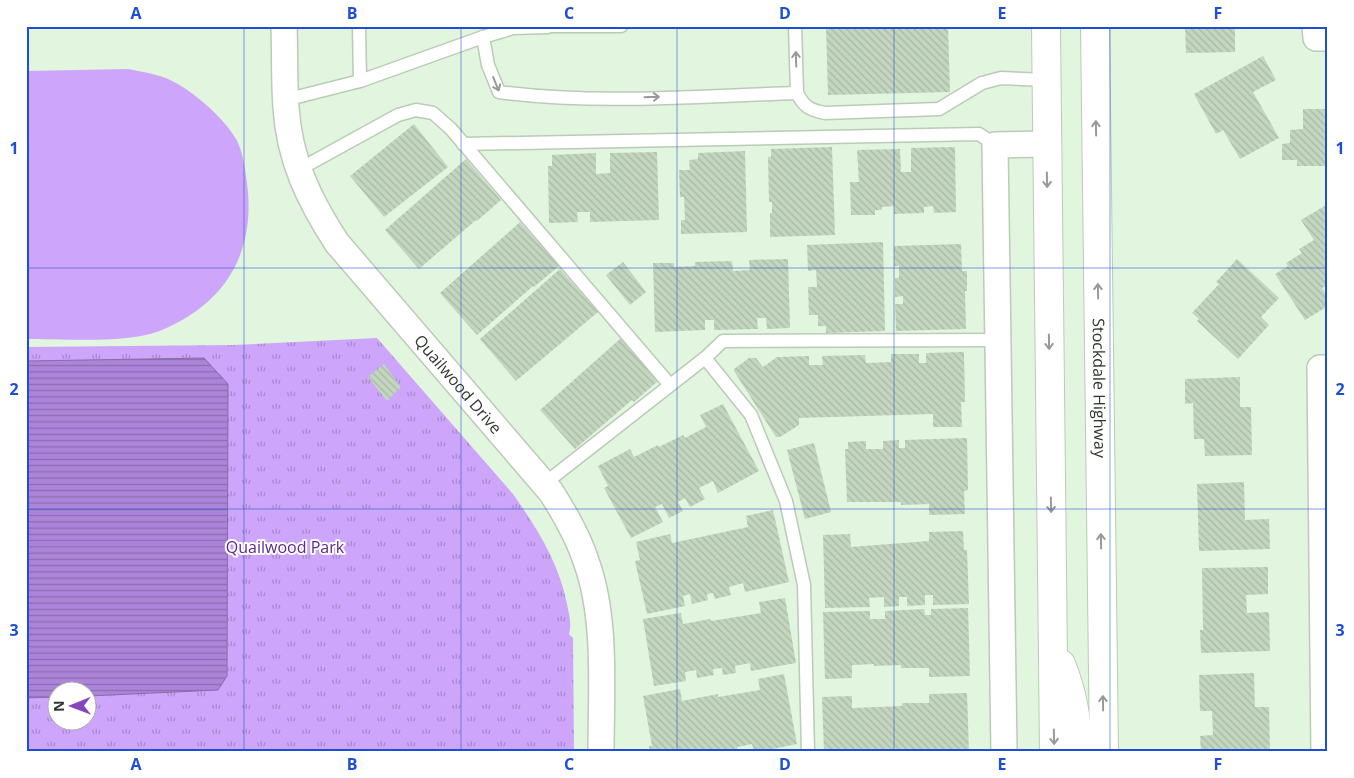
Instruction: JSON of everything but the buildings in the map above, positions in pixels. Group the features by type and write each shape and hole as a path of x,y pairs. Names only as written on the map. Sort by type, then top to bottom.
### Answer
{"main road":[{"path":"1046,26 1054,752"},
{"name":"Stockdale Highway","path":"1095,26 1104,752"},
{"path":"1053,644 1074,702 1078,752"}],"street":[{"name":"Quailwood Drive","path":"284,26 285,100 291,144 298,170 317,212 337,242 551,492 570,524 587,561 596,596 600,633 602,752"},
{"path":"1004,752 995,145 1047,144"},
{"path":"1324,368 1326,713 1324,752"}],"lane":[{"path":"359,26 360,81"},
{"path":"285,100 360,81 513,28 621,26"},
{"path":"795,26 797,93 801,101 812,111 825,113 939,109 982,83 1001,78 1046,80"},
{"path":"483,37 488,65 499,92 539,98 587,99 797,93"},
{"path":"298,170 398,115 416,110 433,113 451,129 670,385"},
{"path":"463,144 979,134 995,145"},
{"path":"544,484 705,358 723,341 998,340"},
{"path":"705,358 751,415 786,501 804,585 808,752"}],"green space":[{"path":"128,69 172,81 199,98 216,114 236,139 244,166 249,208 247,231 241,253 232,272 219,290 204,305 184,319 162,330 114,339 26,339 26,71"},
{"name":"Quailwood Park","path":"377,338 513,494 553,560 567,604 570,623 569,634 573,638 574,752 26,752 26,347 233,345"}],"shaded area":[{"path":"204,358 228,384 227,676 218,690 98,696 98,680 48,680 48,697 26,698 26,361"}]}
